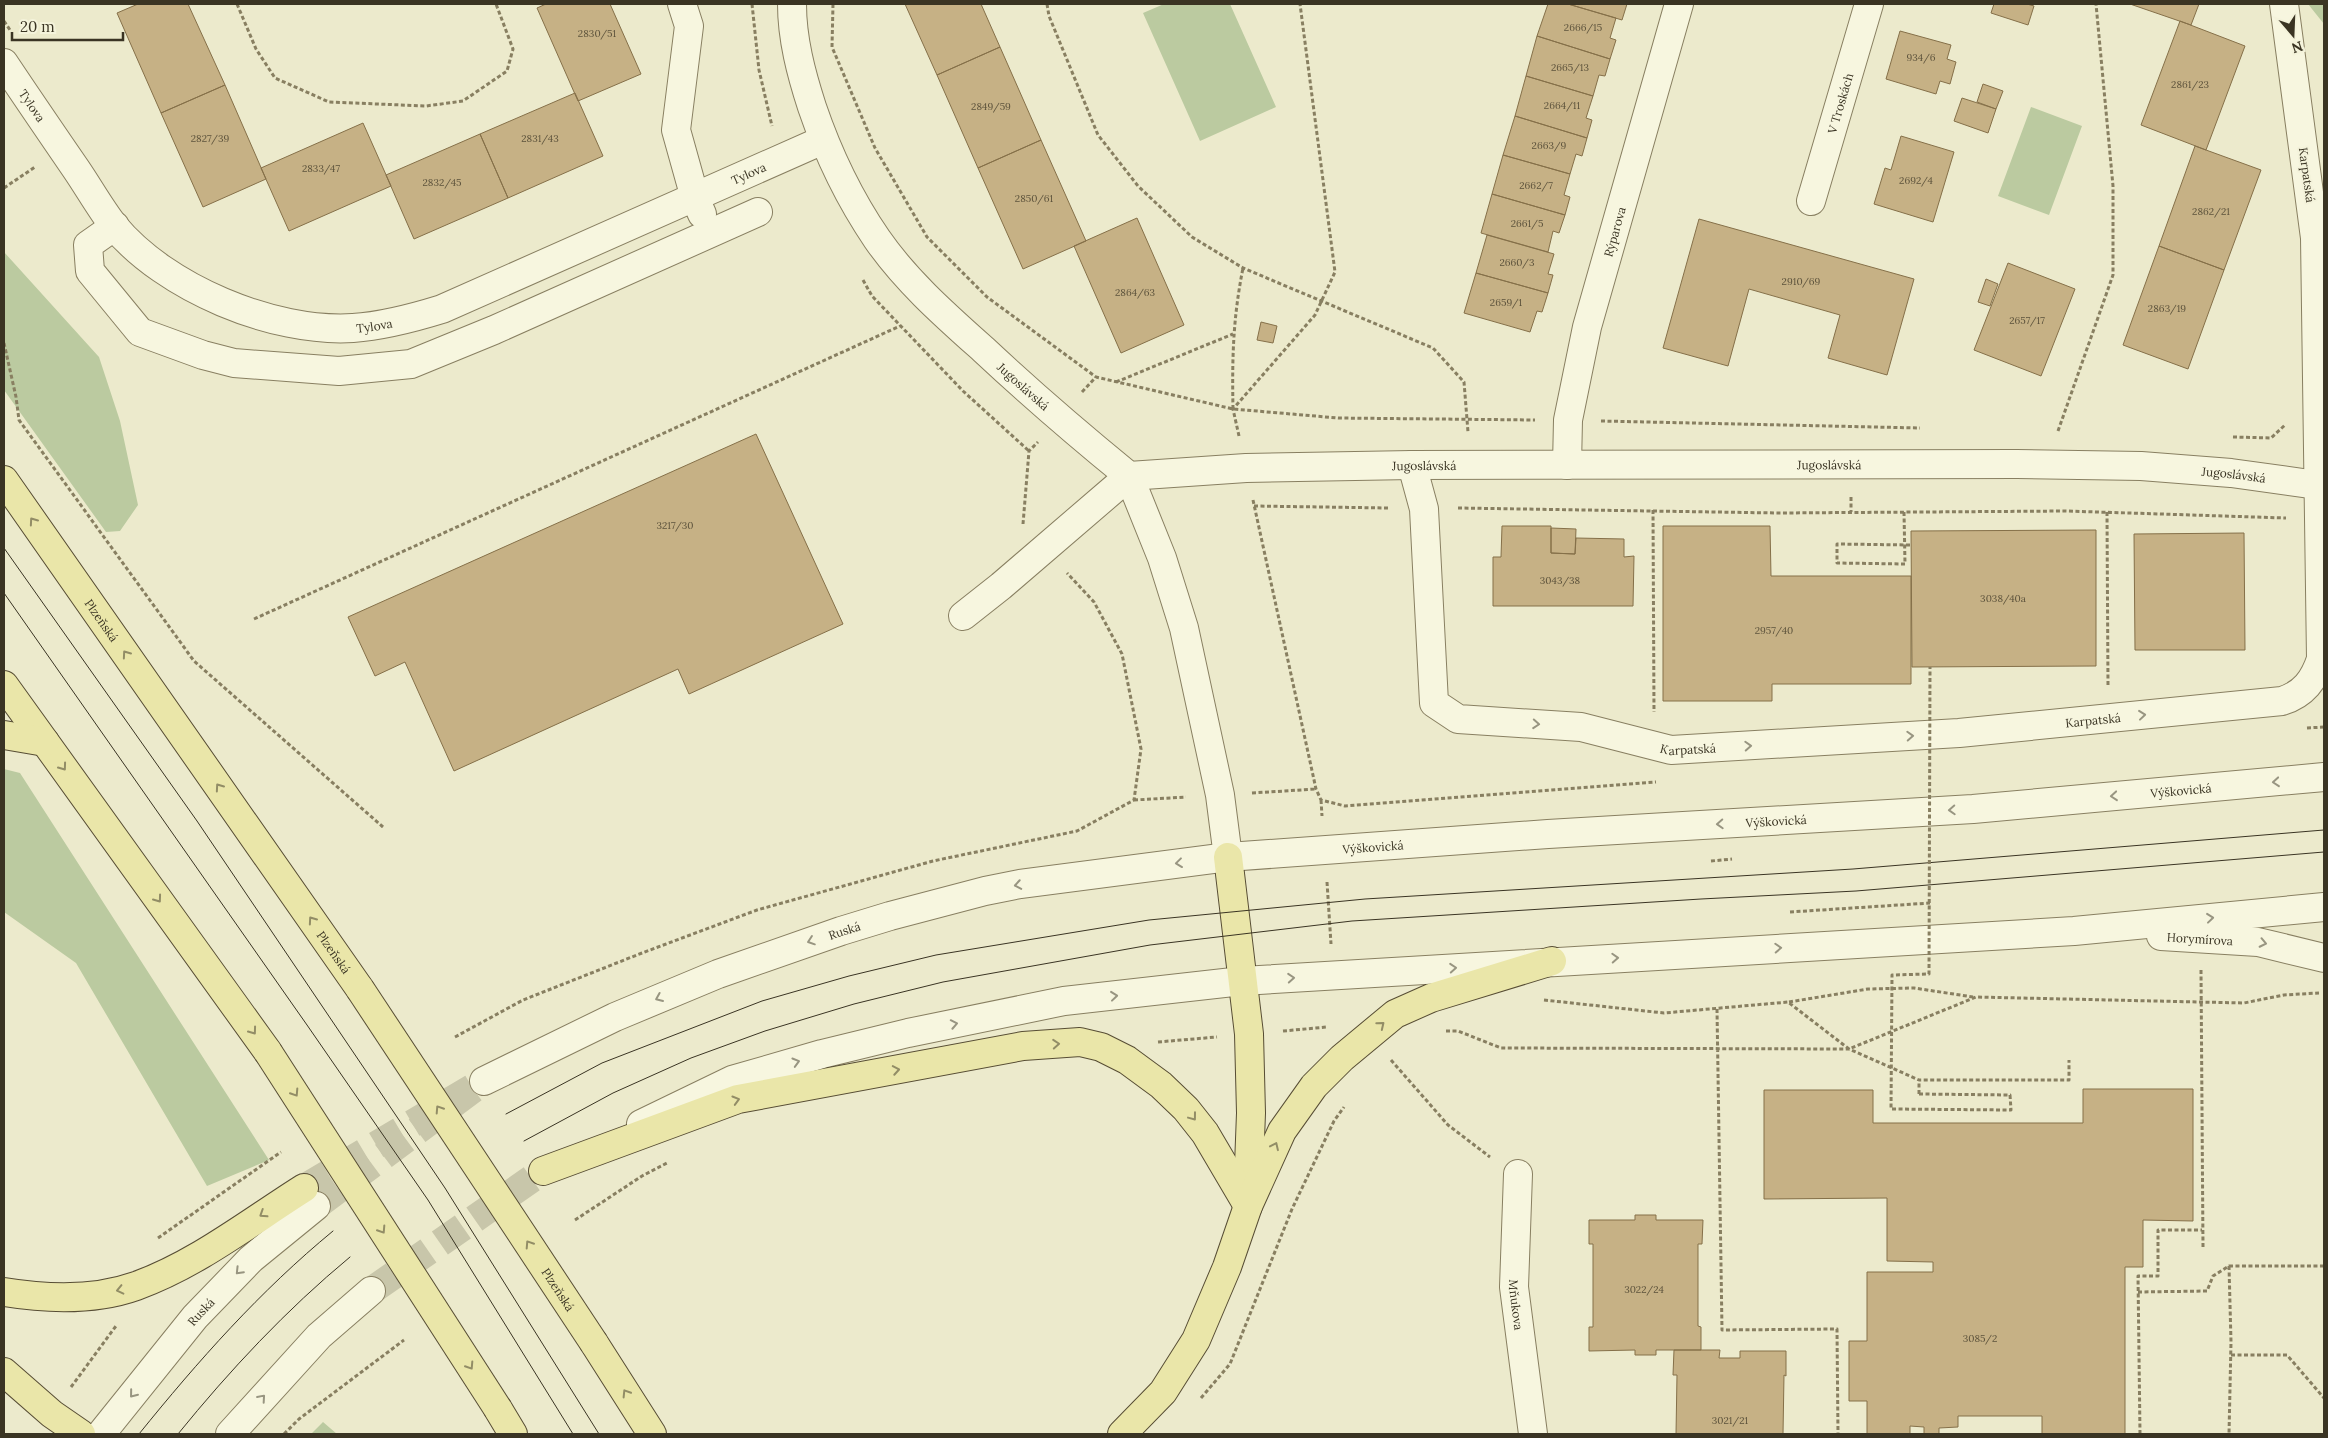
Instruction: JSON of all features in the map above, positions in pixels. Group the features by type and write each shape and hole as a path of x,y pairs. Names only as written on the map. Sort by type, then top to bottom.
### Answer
{"main road":[{"name":"Plzeňská","path":"4,480 360,989 652,1434"},
{"path":"4,685 268,1052 513,1434"},
{"path":"4,735 44,742"},
{"path":"1228,857 1249,1034 1251,1112 1248,1206"},
{"path":"1122,1434 1163,1392 1196,1340 1227,1267 1248,1206 1282,1132 1314,1086 1342,1058 1395,1014 1431,998 1552,962"},
{"path":"543,1170 738,1099 1023,1046 1080,1042 1101,1046 1128,1060 1161,1084 1186,1108 1205,1133 1248,1206"},
{"path":"4,1292 56,1298 104,1293 136,1286 196,1257 310,1197"},
{"path":"4,1372 52,1414 81,1434"}],"street":[{"path":"682,4 689,26 676,130 695,198 711,234"},
{"name":"Jugoslávská","path":"792,4 792,20 798,61 823,140 854,204 878,240 929,300 1058,418 1129,476 1246,468 1412,465 2007,464 2141,466 2231,473 2322,485"},
{"name":"Rýparova","path":"1567,464 1568,420 1587,327 1679,4"},
{"name":"V Troskách","path":"1811,200 1869,4"},
{"name":"Karpatská","path":"1412,465 1424,509 1434,703 1458,719 1581,727 1671,750 1959,733 2282,701 2294,697 2304,690 2317,671 2320,659 2320,520 2322,485 2315,238 2284,4"},
{"name":"Tylova","path":"4,64 115,226 140,252 168,274 205,295 240,310 277,320 318,326 353,328 413,318 442,309 823,140"},
{"path":"115,226 88,245 90,271 140,332 203,355 234,363 339,371 411,364 494,330 758,212"},
{"path":"963,616 1001,586 1129,476 1162,558 1184,628 1220,795 1228,857"},
{"name":"Výškovická","path":"1228,857 1973,809 2324,777"},
{"name":"Ruská","path":"484,1081 615,1017 685,987 788,949 890,916 985,891 1020,884 1228,857"},
{"path":"543,1170 732,1080 822,1054 908,1033 1064,1001 1242,982 1333,975 2074,931 2324,907"},
{"name":"Horymírova","path":"2074,931 2258,942 2324,958"},
{"name":"Mňukova","path":"1518,1174 1514,1287 1533,1434"},
{"name":"Ruská","path":"101,1434 195,1316 310,1197"},
{"path":"230,1434 319,1336 372,1291"}],"path":[{"path":"237,4 256,49 275,78 329,102 426,106 464,101 507,71 513,49 496,4"},
{"path":"752,4 759,70 774,134"},
{"path":"833,4 832,48 875,148 927,237 987,297 1096,377"},
{"path":"1047,4 1049,16 1098,135 1138,186 1192,237 1242,268 1433,348 1464,382 1469,465"},
{"path":"1233,409 1315,315 1335,272 1300,4"},
{"path":"2068,432 2058,432 2112,275 2113,186 2096,4"},
{"path":"4,20 12,34"},
{"path":"1242,268 1231,348 1233,409 1320,800 1333,975"},
{"path":"254,619 900,326"},
{"path":"1116,382 1233,334"},
{"path":"4,343 19,420 194,661 383,828"},
{"path":"740,399 742,404"},
{"path":"2232,437 2270,438 2289,422"},
{"path":"1254,506 1299,505 1424,509 1472,507 1778,513 2107,512 2320,520"},
{"path":"1652,510 1655,782"},
{"path":"1904,512 1905,564 1837,563 1837,544 1911,545"},
{"path":"2107,512 2108,718"},
{"path":"1919,1080 1919,1094 2010,1095 2011,1110 1891,1109 1892,975 1929,974 1930,667"},
{"path":"2305,729 2324,727"},
{"path":"1922,762 1932,761"},
{"path":"1320,800 1345,806 1665,782"},
{"path":"1781,912 1930,902"},
{"path":"2202,961 2203,1247"},
{"path":"1538,999 1664,1013 1788,1002 1878,989 1914,988 1976,997 2244,1003 2284,995 2324,992"},
{"path":"1441,1030 1458,1031 1501,1048 1849,1049 1976,997"},
{"path":"1788,1002 1849,1049 1919,1080 2069,1080 2069,1060"},
{"path":"1717,1008 1722,1330 1837,1329 1838,1434"},
{"path":"1128,1060 1138,1044 1359,1024 1448,1125 1500,1165 1518,1174"},
{"path":"1200,1399 1230,1364 1292,1209 1334,1121 1344,1106"},
{"path":"575,1220 642,1176 675,1159"},
{"path":"2140,1434 2138,1276 2158,1276 2158,1230 2202,1230"},
{"path":"2138,1292 2207,1291 2214,1276 2229,1266 2324,1266"},
{"path":"2229,1266 2231,1355 2229,1434"},
{"path":"284,1434 298,1420 404,1340"},
{"path":"2231,1355 2287,1355 2324,1398"}],"green space":[{"path":"1164,4 1230,4 1276,107 1200,141 1143,13"},
{"path":"2308,4 2324,4 2324,24"},
{"path":"2031,107 2082,126 2049,215 1998,196"},
{"path":"4,252 99,357 120,421 138,505 120,531 106,532 4,390"},
{"path":"4,769 20,773 269,1160 207,1186 76,963 4,912"},
{"path":"323,1422 337,1434 311,1434"}],"building":[{"path":"138,4 188,4 225,85 161,113 117,13"},
{"path":"546,4 610,4 641,74 578,101 537,8"},
{"path":"905,4 981,4 1000,47 937,75"},
{"path":"1548,4 1568,4 1616,18 1610,38 1616,40 1610,59 1537,36"},
{"path":"1568,4 1627,4 1622,20"},
{"path":"1994,4 2027,4 2034,6 2028,25 1991,13"},
{"path":"2130,4 2199,4 2191,25"},
{"path":"2180,21 2245,46 2206,150 2141,125"},
{"path":"1900,31 1951,45 1947,59 1956,62 1950,84 1940,81 1936,94 1886,79"},
{"path":"1537,36 1610,59 1605,76 1599,75 1593,96 1526,76"},
{"path":"1000,47 1041,140 978,168 937,75"},
{"path":"1526,76 1593,96 1586,118 1592,120 1587,138 1515,116"},
{"path":"1983,84 2003,91 1996,109 1977,102"},
{"path":"225,85 266,179 203,207 161,113"},
{"path":"575,93 603,156 508,198 480,134"},
{"path":"1962,98 1996,109 1988,133 1954,121"},
{"path":"1515,116 1587,138 1582,156 1576,154 1570,174 1503,155"},
{"path":"363,123 391,186 289,231 261,168"},
{"path":"480,134 508,198 414,239 386,175"},
{"path":"1901,136 1954,152 1933,222 1874,204 1885,168 1891,170"},
{"path":"1041,140 1086,241 1023,269 978,168"},
{"path":"2195,146 2261,170 2224,270 2159,246"},
{"path":"1503,155 1570,174 1564,195 1570,197 1565,215 1492,194"},
{"path":"1492,194 1565,215 1559,233 1553,231 1548,252 1481,233"},
{"path":"1137,218 1184,325 1121,353 1074,246"},
{"path":"1699,219 1914,279 1887,375 1828,358 1840,315 1749,289 1728,366 1663,348"},
{"path":"1487,235 1554,254 1548,274 1553,275 1548,293 1476,273"},
{"path":"2159,246 2224,270 2188,369 2123,345"},
{"path":"2008,263 2075,289 2041,376 1974,350"},
{"path":"1476,273 1548,293 1542,312 1537,311 1530,332 1464,313"},
{"path":"1986,279 1998,284 1990,306 1978,302"},
{"path":"1261,322 1277,326 1273,343 1257,340"},
{"path":"756,434 843,624 689,694 678,669 454,771 405,662 375,676 348,617"},
{"path":"1502,526 1551,526 1551,553 1575,554 1576,538 1624,539 1624,557 1634,556 1633,606 1493,606 1493,557 1501,557"},
{"path":"1663,526 1770,526 1771,576 1911,576 1911,684 1772,684 1772,701 1663,701"},
{"path":"1551,528 1576,529 1575,554 1551,553"},
{"path":"2096,530 2096,666 1912,667 1911,531"},
{"path":"2244,533 2245,650 2135,650 2134,534"},
{"path":"2083,1089 2193,1089 2193,1221 2143,1220 2143,1267 2125,1267 2125,1434 2042,1434 2042,1416 1958,1416 1958,1427 1939,1428 1939,1434 1924,1434 1924,1427 1910,1426 1910,1434 1867,1434 1867,1401 1849,1401 1849,1341 1867,1341 1867,1272 1933,1272 1933,1262 1887,1261 1887,1198 1764,1199 1764,1090 1873,1090 1873,1123 2083,1123"},
{"path":"1635,1215 1656,1215 1656,1220 1703,1220 1702,1244 1698,1244 1698,1326 1701,1327 1701,1350 1656,1350 1656,1355 1635,1355 1635,1350 1589,1351 1589,1327 1593,1327 1593,1244 1589,1244 1589,1220 1635,1220"},
{"path":"1674,1350 1720,1350 1719,1358 1740,1358 1740,1351 1786,1351 1783,1434 1676,1434 1677,1375 1673,1375"}],"tunnel":[{"path":"316,1206 484,1081"},
{"path":"304,1188 484,1081"},
{"path":"371,1291 543,1171"}],"tram line":[{"path":"4,548 197,821 445,1188 599,1434"},
{"path":"4,593 428,1200 573,1434"},
{"path":"506,1114 602,1063 762,1001 849,976 936,955 1149,920 1365,899 1853,869 2324,830"},
{"path":"524,1141 613,1093 691,1058 765,1031 854,1004 943,982 1150,945 1352,921 1856,891 2324,852"},
{"path":"139,1434 184,1380 255,1302 333,1231"},
{"path":"178,1434 218,1387 281,1319 350,1257"}]}
